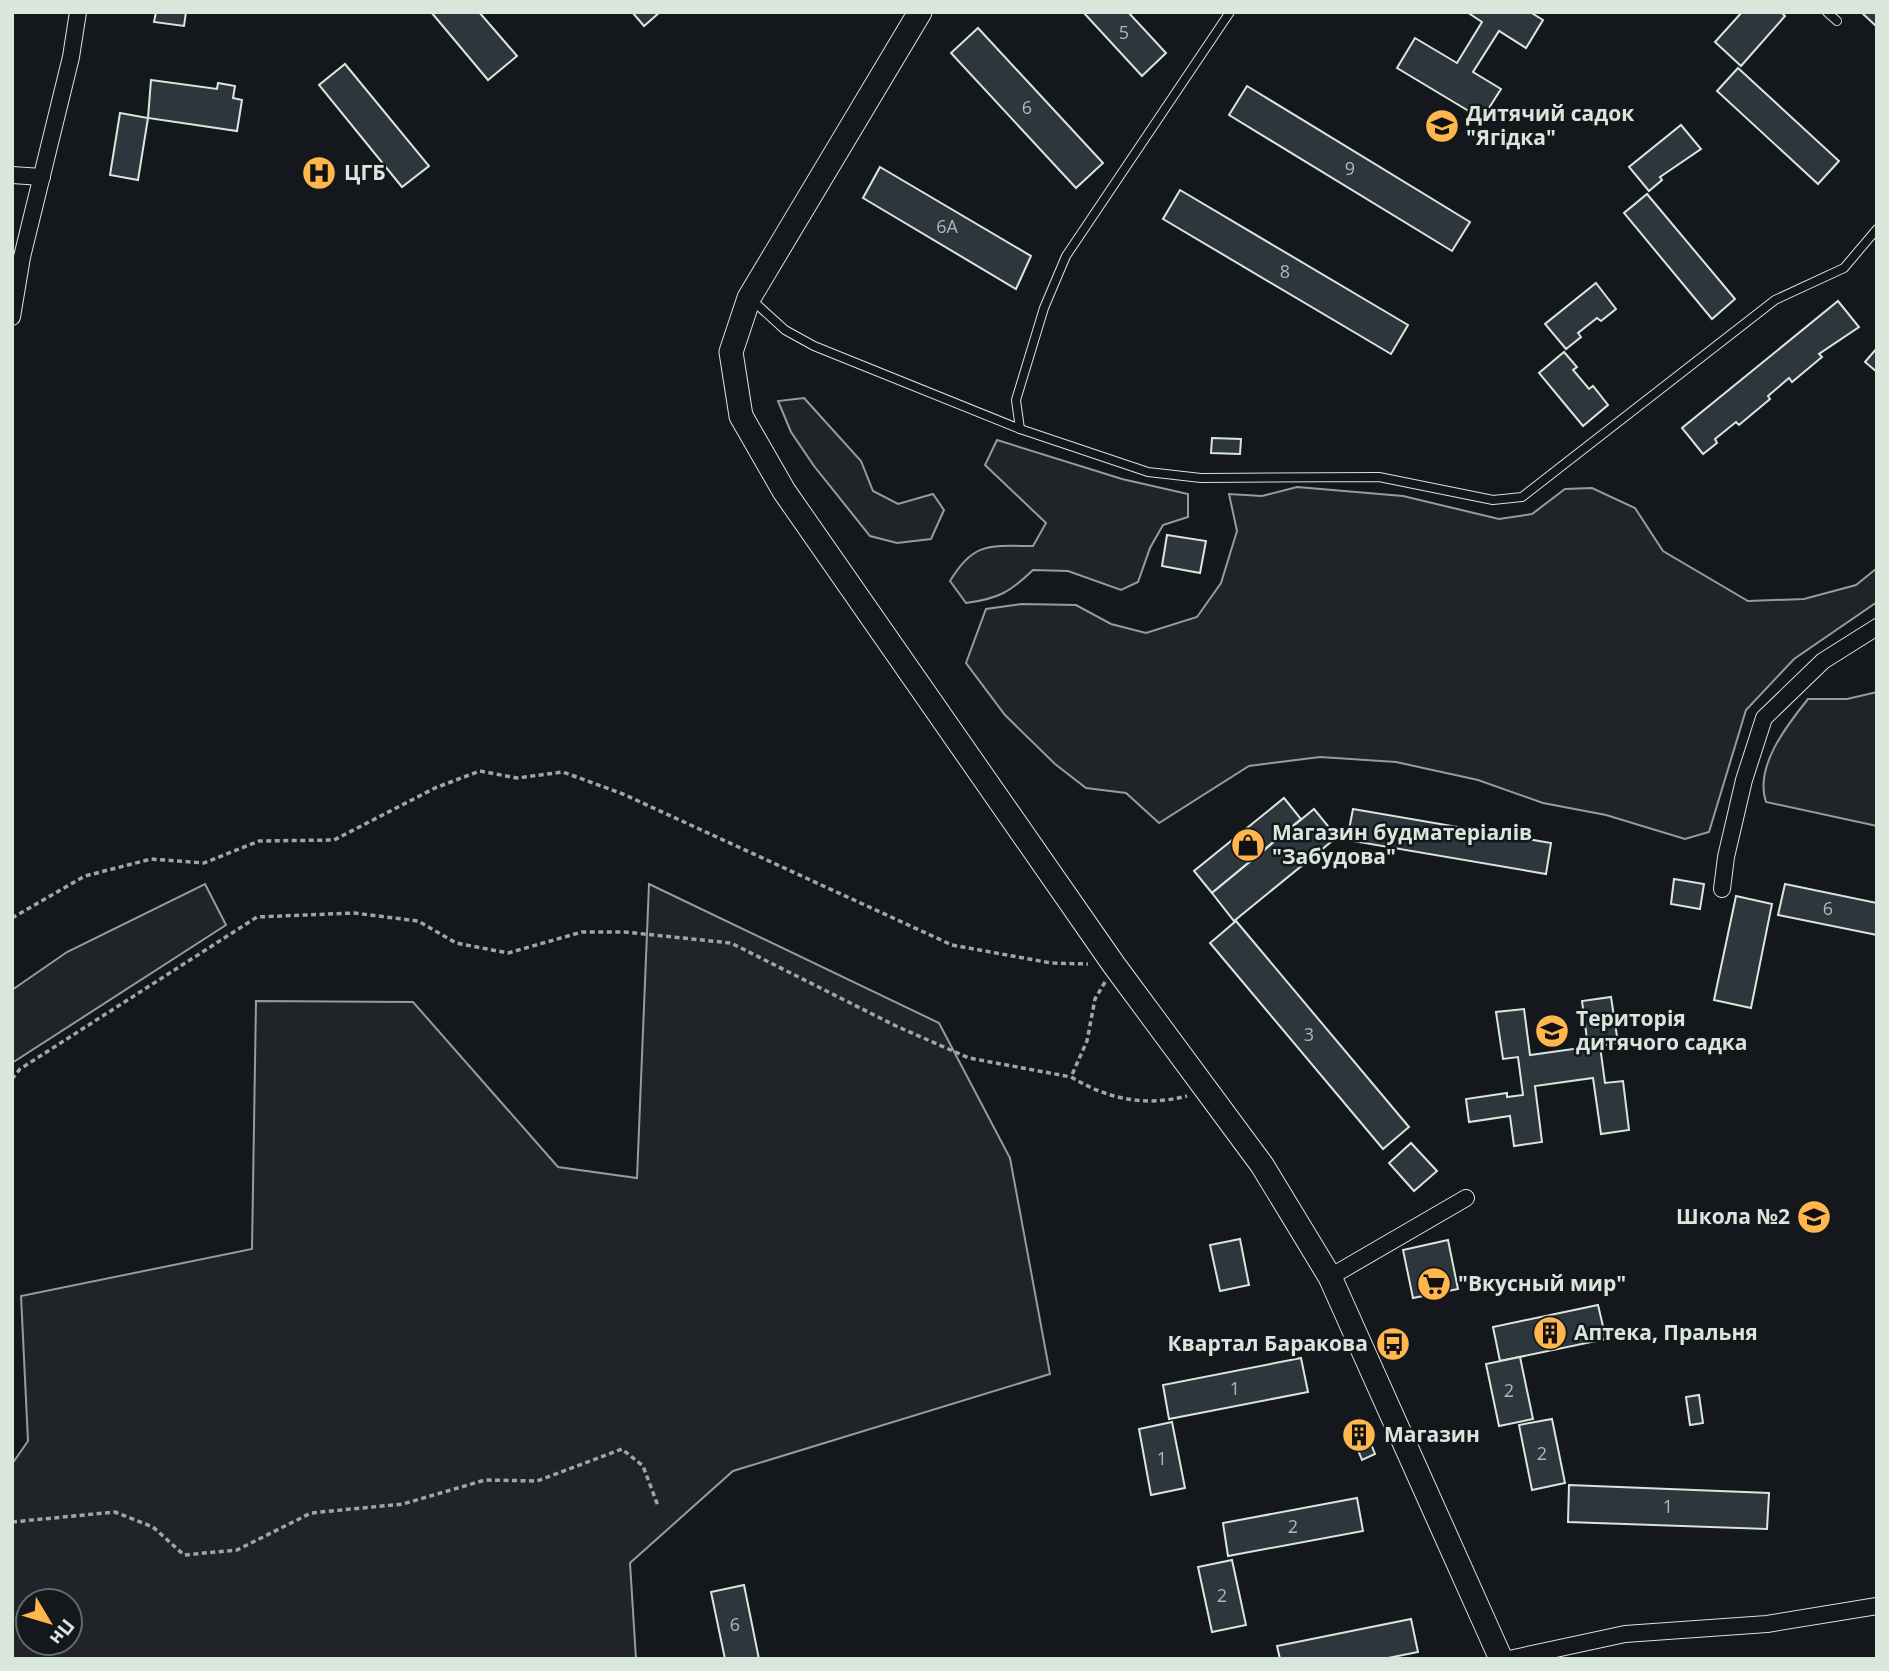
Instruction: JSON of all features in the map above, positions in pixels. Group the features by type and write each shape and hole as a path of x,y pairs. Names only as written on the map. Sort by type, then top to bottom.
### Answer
{"street":[{"path":"12,317 15,313 22,257 71,57 78,12"},
{"path":"920,12 749,298 731,352 741,416 784,491 1114,965 1262,1166 1330,1277 1502,1659"},
{"path":"12,175 42,177"},
{"path":"1722,889 1726,857 1744,780 1764,718 1823,661 1877,627"},
{"path":"1330,1277 1466,1198"},
{"path":"1509,1659 1625,1634 1767,1624 1877,1606"}],"lane":[{"path":"1020,429 1016,400 1044,308 1066,256 1230,12"},
{"path":"1827,12 1837,21"},
{"path":"749,298 785,330 814,346 1020,429 1148,472 1201,478 1379,477 1493,500 1522,497 1775,300 1844,268 1877,229"}],"path":[{"path":"12,918 85,876 151,859 204,863 259,841 334,840 435,788 480,771 517,778 563,772 623,794 952,945 1051,962 1114,965 1095,999 1087,1041 1071,1077"},
{"path":"12,1079 20,1069 257,917 354,912 418,921 456,943 508,953 582,932 625,932 731,943 896,1026 969,1058 1071,1077 1093,1090 1127,1101 1163,1102 1207,1090"},
{"path":"12,1522 116,1512 153,1527 184,1555 237,1550 311,1513 403,1504 485,1480 537,1481 622,1449 643,1466 658,1506"}],"shaded area":[{"path":"804,398 861,461 873,491 898,504 933,494 944,510 931,539 897,543 870,536 814,466 791,432 778,401"},
{"path":"997,440 1122,479 1188,494 1188,517 1163,525 1150,548 1138,582 1121,590 1068,571 1033,570 1003,593 966,603 950,581 967,559 984,548 1033,546 1046,523 985,465"},
{"path":"1297,487 1403,496 1499,519 1532,514 1565,489 1592,488 1635,508 1663,551 1748,601 1804,599 1856,585 1877,568 1877,602 1794,659 1746,710 1709,832 1685,839 1606,815 1543,803 1478,780 1396,762 1320,757 1249,766 1159,823 1126,793 1086,788 1055,764 1005,715 966,663 986,609 1022,604 1076,605 1111,624 1146,633 1197,617 1221,583 1237,531 1229,494 1262,496"},
{"path":"1877,692 1877,826 1766,802 1763,789 1768,761 1782,734 1808,699 1847,699"},
{"path":"205,884 226,925 12,1063 12,990 67,952"},
{"path":"649,884 939,1023 1010,1158 1050,1374 733,1471 630,1563 636,1659 12,1659 12,1464 28,1441 21,1296 252,1249 256,1001 413,1002 558,1167 637,1178"}],"building":[{"path":"156,12 186,12 184,26 154,22"},
{"path":"431,12 479,12 517,56 488,80"},
{"path":"632,12 660,12 644,26"},
{"path":"1083,12 1128,12 1166,53 1142,76"},
{"name":"Дитячий садок \"Ягідка\"","path":"1467,12 1530,12 1543,20 1526,48 1499,31 1473,72 1501,89 1482,119 1397,68 1415,38 1457,63 1482,22"},
{"path":"1742,12 1781,12 1785,16 1741,66 1715,42"},
{"path":"1861,12 1877,12 1877,27"},
{"path":"978,28 1103,163 1076,188 951,53"},
{"path":"345,64 429,166 402,187 319,85"},
{"path":"1738,68 1839,161 1818,184 1717,91"},
{"path":"151,80 217,89 218,83 235,86 233,98 242,100 237,131 148,118"},
{"path":"1247,86 1470,222 1452,251 1229,115"},
{"path":"120,113 148,118 138,180 110,175"},
{"path":"1681,125 1701,149 1660,177 1662,180 1649,191 1629,167"},
{"path":"880,167 1031,256 1016,289 863,198"},
{"path":"1180,190 1408,325 1391,354 1163,219"},
{"path":"1647,194 1735,299 1712,319 1624,213"},
{"path":"1596,283 1616,309 1601,321 1597,318 1578,333 1581,337 1566,349 1545,324"},
{"path":"1838,301 1859,327 1819,354 1822,357 1792,382 1789,378 1768,396 1770,399 1739,425 1736,422 1715,439 1717,443 1703,454 1682,428"},
{"path":"1877,348 1877,372 1865,362"},
{"path":"1564,352 1577,367 1573,370 1589,389 1593,386 1608,405 1583,426 1539,373"},
{"path":"1212,438 1241,439 1240,454 1211,453"},
{"path":"1167,535 1206,541 1200,573 1162,566"},
{"name":"Магазин будматеріалів \"Забудова\"","path":"1284,798 1301,819 1212,893 1194,871"},
{"path":"1314,809 1337,837 1234,921 1212,893"},
{"path":"1353,809 1551,843 1546,874 1347,840"},
{"path":"1674,879 1704,884 1700,909 1671,904"},
{"path":"1785,884 1877,903 1877,935 1778,915"},
{"path":"1736,896 1772,904 1751,1008 1714,1000"},
{"path":"1236,921 1409,1127 1383,1149 1210,943"},
{"path":"1611,997 1618,1043 1600,1046 1605,1083 1623,1081 1629,1130 1601,1134 1593,1078 1535,1086 1542,1142 1514,1146 1510,1116 1469,1122 1466,1099 1507,1093 1507,1097 1523,1095 1518,1057 1503,1059 1496,1012 1524,1009 1530,1055 1588,1047 1582,1001"},
{"path":"1411,1143 1437,1171 1414,1191 1389,1163"},
{"path":"1240,1239 1249,1285 1220,1291 1210,1245"},
{"path":"1448,1240 1458,1289 1413,1298 1403,1250"},
{"name":"Аптека, Пральня","path":"1598,1305 1606,1339 1500,1361 1493,1327"},
{"name":"Квартал Баракова","path":"1393,1335 1400,1349 1392,1353 1385,1339"},
{"path":"1520,1357 1533,1419 1499,1426 1486,1364"},
{"path":"1301,1358 1308,1392 1169,1419 1163,1385"},
{"path":"1699,1395 1703,1423 1690,1425 1686,1397"},
{"name":"Магазин","path":"1359,1419 1371,1444 1358,1450 1346,1426"},
{"path":"1552,1419 1565,1483 1532,1490 1519,1425"},
{"path":"1172,1422 1185,1488 1151,1495 1139,1429"},
{"path":"1371,1444 1375,1454 1362,1460 1358,1450"},
{"path":"1569,1485 1769,1493 1767,1529 1568,1522"},
{"path":"1357,1498 1363,1531 1228,1556 1223,1523"},
{"path":"1232,1560 1246,1625 1212,1632 1198,1567"},
{"path":"744,1585 759,1659 725,1659 711,1592"},
{"path":"1411,1619 1418,1652 1383,1659 1280,1659 1277,1646"}],"place":[{"name":"Дитячий садок \"Ягідка\"","path":"1442,126"},
{"name":"ЦГБ","path":"319,173"},
{"name":"Магазин будматеріалів \"Забудова\"","path":"1248,845"},
{"name":"Територія дитячого садка","path":"1552,1031"},
{"name":"Школа №2","path":"1814,1217"},
{"name":"\"Вкусный мир\"","path":"1434,1284"},
{"name":"Аптека, Пральня","path":"1550,1333"},
{"name":"Квартал Баракова","path":"1393,1344"},
{"name":"Магазин","path":"1359,1435"}]}
